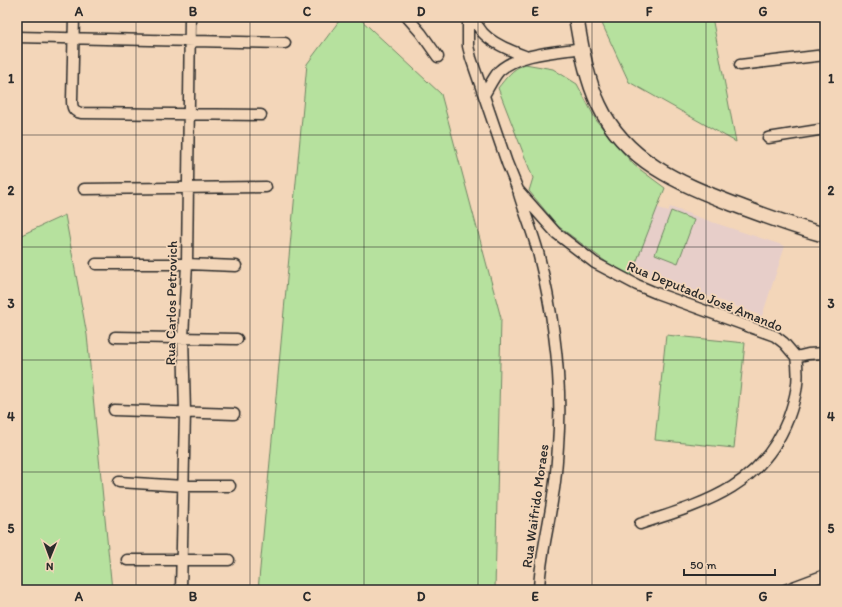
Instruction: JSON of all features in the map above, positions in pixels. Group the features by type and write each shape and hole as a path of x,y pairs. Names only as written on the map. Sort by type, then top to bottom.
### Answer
{"main road":[{"path":"576,17 595,95 607,119 618,135 637,154 671,178 708,194 760,214 824,232"}],"street":[{"path":"74,17 72,96 73,108 76,111 81,113 260,116"},
{"name":"Rua Carlos Petrovich","path":"181,590 183,561 185,412 183,337 187,264 190,17"},
{"path":"407,17 421,32 438,57"},
{"name":"Rua Deputado José Amando","path":"468,17 468,46 471,58 507,163 518,190 556,233 595,263 636,285 775,336 784,343 796,357"},
{"path":"471,17 484,34 492,40 501,46 525,56"},
{"path":"17,37 285,43"},
{"path":"484,95 499,72 506,66 525,56 583,48"},
{"path":"740,65 825,55"},
{"path":"768,138 825,129"},
{"path":"84,189 266,187"},
{"name":"Rua Waifrido Moraes","path":"518,190 538,251 554,327 559,370 558,446 553,495 542,553 539,590"},
{"path":"96,264 187,264 236,266"},
{"path":"115,337 237,339"},
{"path":"640,524 694,506 733,487 754,471 777,443 793,406 798,382 796,357 808,354 825,353"},
{"path":"114,410 234,414"},
{"path":"119,482 184,486 230,486"},
{"path":"127,560 229,560"},
{"path":"785,590 825,575"}],"shaded area":[{"path":"657,207 668,212 670,207 785,246 762,316 634,269"}],"green space":[{"path":"342,17 358,17 441,94 501,318 495,590 258,590 307,64"},
{"path":"599,17 712,17 736,142 629,82"},
{"path":"525,64 553,69 577,84 596,120 609,136 634,165 665,188 631,276 609,264 558,226 529,191 533,178 498,88 513,71"},
{"path":"671,211 694,220 678,263 655,254"},
{"path":"65,215 87,335 112,590 17,590 17,237"},
{"path":"666,335 745,343 734,448 655,440"}]}
